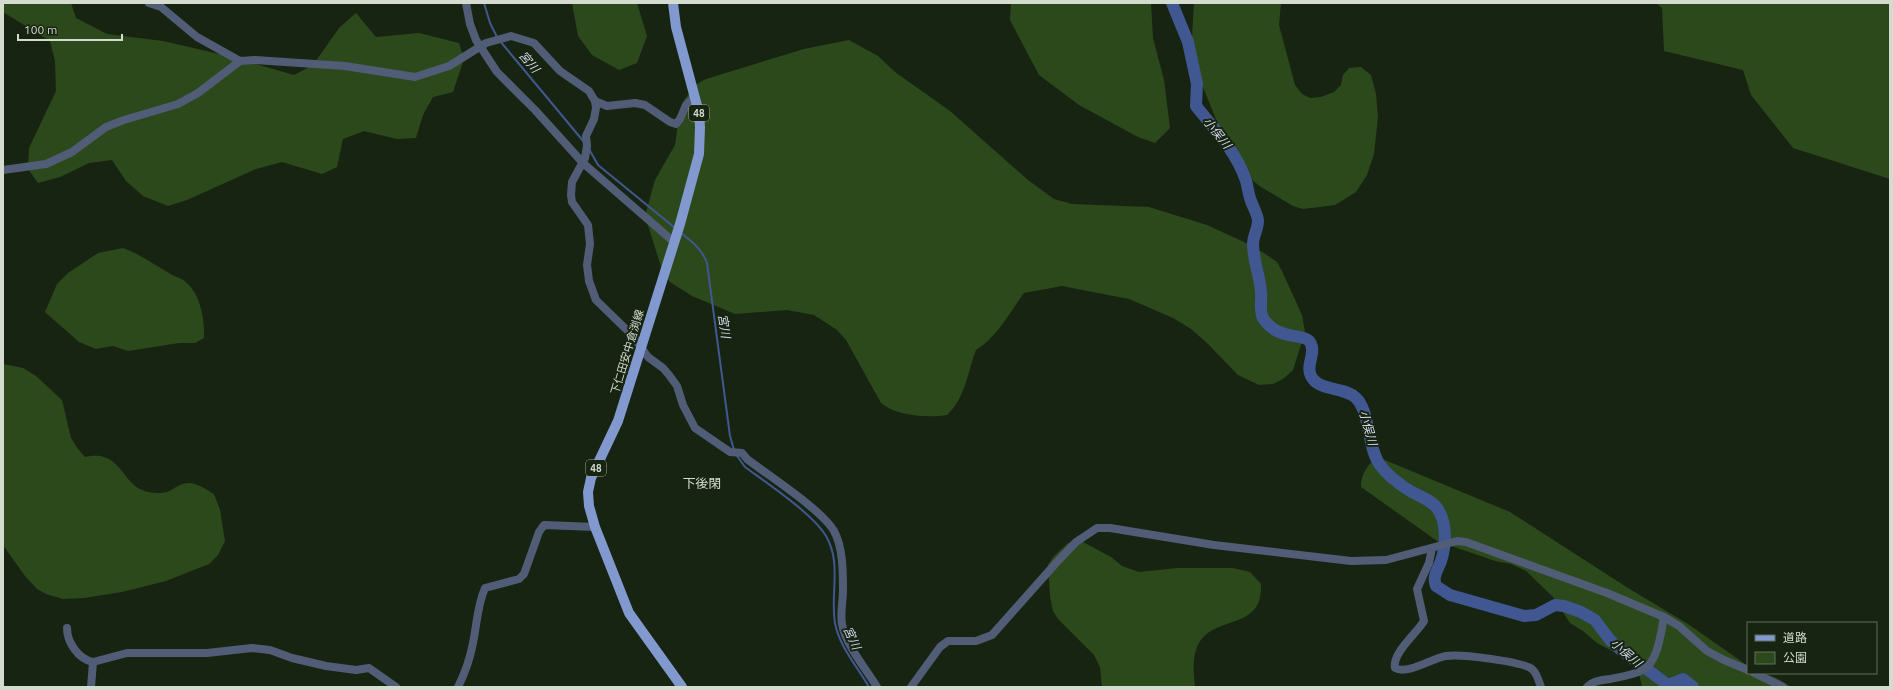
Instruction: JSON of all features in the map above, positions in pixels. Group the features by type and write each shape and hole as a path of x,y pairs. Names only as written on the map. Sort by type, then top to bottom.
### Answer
{"main road":[{"name":"下仁田安中倉渕線","path":"674,3 676,27 699,113 699,147 680,224 618,421 591,478 588,492 589,506 595,527 629,613 682,687"}],"street":[{"path":"148,3 161,7 197,37 240,61 255,60 345,66 415,77 449,66 483,45 499,38 511,36 534,43 560,71 588,91 595,102 596,108 594,119 586,136 587,146 584,160 572,182 571,195 572,202 588,225 590,244 587,265 589,281 596,300 633,336 648,357 663,368 677,386 683,405 695,428 730,452 742,453 747,459 826,521 838,542 841,565 842,626 851,645 877,687"},
{"path":"466,3 470,24 497,72 584,160 675,239"},
{"path":"3,170 46,164 72,152 106,127 178,104 198,93 240,61"},
{"path":"595,102 607,106 635,103 645,105 670,122 676,124 680,119 686,105 694,97"},
{"path":"458,687 466,669 473,643 479,600 485,588 519,579 524,574 539,532 544,525 595,527"},
{"path":"911,687 940,647 948,641 976,641 992,635 1076,542 1097,528 1110,528 1214,545 1351,561 1386,560 1457,541 1466,542 1607,592 1664,617 1679,626 1707,651 1747,670"},
{"path":"1432,548 1429,563 1417,589 1424,621 1403,648 1397,659 1396,668 1398,670 1415,667 1447,656 1475,657 1520,664 1528,667 1535,673 1541,687"},
{"path":"1587,687 1593,682 1645,668 1649,664 1659,643 1664,617"},
{"path":"67,628 67,634 74,649 89,662 127,653 207,653 252,648 270,650 292,658 326,666 356,670 369,668 396,687"},
{"path":"90,687 93,662"},
{"path":"1756,674 1783,687"}],"green space":[{"path":"3,3 71,3 76,18 107,34 163,41 232,57 294,75 313,65 339,28 356,13 376,37 419,33 459,43 464,59 453,92 433,97 423,115 416,138 397,139 364,131 343,139 337,167 322,174 282,162 256,169 187,200 168,206 143,196 126,181 112,160 89,163 60,177 38,183 28,169 29,148 56,91 55,61 50,41 3,12"},
{"path":"572,3 637,3 647,36 637,63 619,70 592,55 578,36"},
{"path":"1011,3 1151,3 1153,38 1164,80 1170,128 1155,143 1138,137 1079,105 1039,75 1010,20"},
{"path":"1194,3 1281,3 1279,25 1295,85 1302,94 1310,98 1321,97 1334,92 1341,85 1343,75 1349,68 1361,67 1371,75 1376,94 1378,117 1374,154 1367,175 1356,192 1335,205 1303,209 1293,206 1261,187 1247,176 1220,129 1198,75 1192,37"},
{"path":"1656,3 1890,3 1890,179 1793,148 1751,95 1743,70 1664,51 1662,8"},
{"path":"849,40 878,56 895,72 950,111 1028,180 1054,199 1072,204 1149,207 1207,225 1244,242 1277,262 1302,315 1305,332 1293,370 1283,379 1273,384 1259,385 1238,375 1191,329 1173,318 1129,299 1062,286 1024,293 1003,324 991,338 976,350 962,393 947,415 912,415 895,411 881,403 846,340 837,330 814,315 787,310 735,314 692,296 670,282 663,273 645,216 655,180 675,145 679,115 684,100 695,85 706,79 804,49"},
{"path":"123,248 141,256 189,285 194,291 200,306 204,322 204,338 195,343 179,343 128,351 113,346 96,349 79,342 45,312 57,284 68,273 98,253"},
{"path":"3,364 23,368 36,376 62,400 71,438 85,457 99,456 115,463 131,483 145,491 164,493 182,484 192,483 199,485 214,494 220,510 225,541 218,555 209,564 166,581 122,592 84,598 63,599 46,594 37,589 25,576 3,545"},
{"path":"1380,458 1510,512 1628,588 1688,624 1747,665 1747,674 1771,676 1791,687 1642,687 1639,673 1633,662 1597,643 1583,631 1570,623 1553,597 1526,571 1511,564 1495,561 1437,541 1361,487 1362,478 1366,469"},
{"path":"1081,541 1111,557 1122,566 1139,572 1178,568 1233,568 1250,572 1261,584 1259,600 1254,610 1245,617 1212,630 1203,638 1196,650 1194,659 1195,687 1102,687 1100,667 1094,655 1058,619 1053,611 1050,596 1048,565 1053,557 1068,543"}],"waterway":[{"name":"宮川","path":"484,3 490,23 497,37"},
{"name":"小俣川","path":"1172,3 1188,42 1197,84 1196,106 1224,140 1236,158 1245,178 1250,198 1257,216 1258,224 1253,241 1253,250 1260,286 1261,312 1263,318 1275,330 1307,339 1310,342 1312,346 1309,368 1311,376 1315,381 1326,387 1351,394 1356,398 1364,411 1373,449 1380,465 1386,472 1410,491 1437,507 1442,517 1445,542 1441,561 1435,576 1436,586 1450,595 1524,616 1536,615 1555,605 1564,606 1581,612 1595,620 1610,640 1621,650 1668,685 1683,679 1693,687"},
{"name":"宮川","path":"500,41 584,142"},
{"name":"宮川","path":"589,149 598,165 675,228"},
{"name":"宮川","path":"681,233 693,243 705,258 707,263 730,436 734,450"},
{"name":"宮川","path":"737,456 745,467 777,490 811,518 826,536 831,546 835,568 834,612 837,631 844,648 869,687"}],"district":[{"name":"下後閑","path":"702,483"}]}
